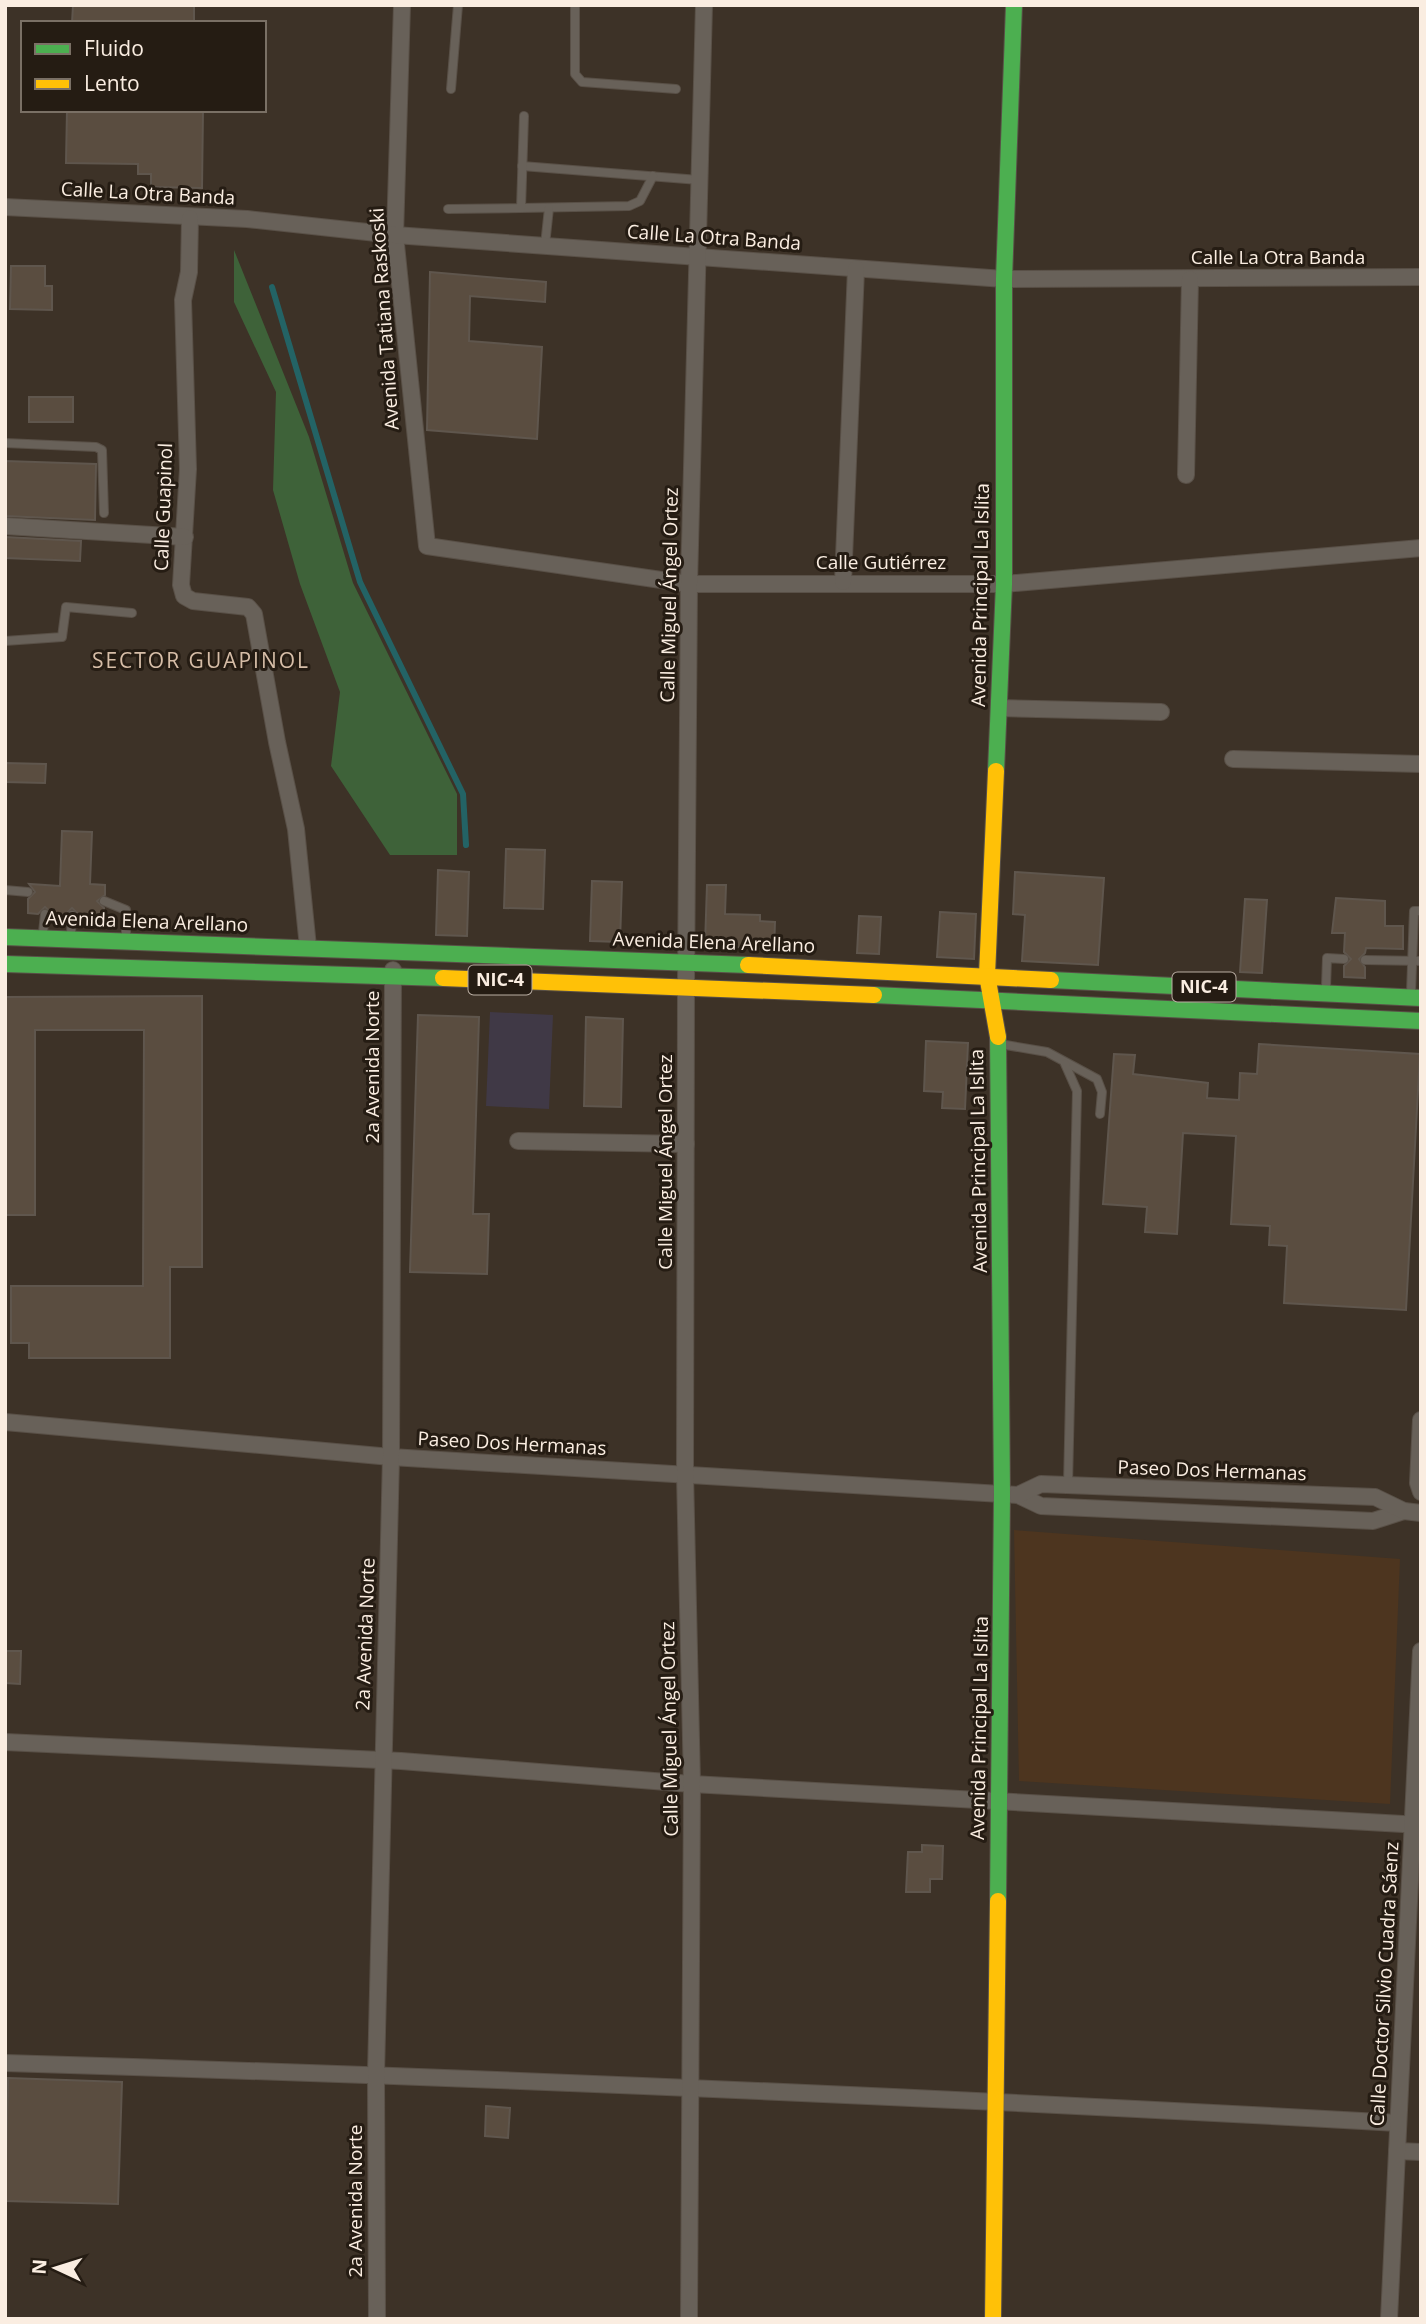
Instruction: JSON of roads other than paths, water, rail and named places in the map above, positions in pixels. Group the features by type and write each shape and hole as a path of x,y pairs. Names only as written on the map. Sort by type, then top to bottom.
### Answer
{"main road":[{"name":"Avenida Principal La Islita","path":"993,2319 999,1802 1010,1495 999,1044 994,1001 987,975 1004,584 1004,279 1014,5"},
{"name":"Avenida Elena Arellano","path":"5,937 849,969 1416,998"},
{"path":"231,945 231,971"},
{"path":"544,956 544,982"},
{"name":"NIC-4","path":"5,964 686,986 1416,1021"},
{"path":"849,969 849,994"},
{"path":"1221,1012 1222,988"}],"street":[{"name":"Avenida Tatiana Raskoski","path":"402,5 395,235 427,546"},
{"name":"Calle Miguel Ángel Ortez","path":"689,2319 692,1784 685,1474 686,986 689,584 704,5"},
{"name":"Calle La Otra Banda","path":"5,208 247,219 395,235 1004,279 1421,277"},
{"name":"Calle Guapinol","path":"190,218 189,272 183,300 188,469 181,585 184,596 193,601 248,607 254,614 296,829 308,947"},
{"path":"843,582 856,269"},
{"path":"1186,475 1190,279"},
{"path":"5,526 186,537"},
{"name":"Calle Gutiérrez","path":"427,546 689,584 1004,584 1421,548"},
{"path":"999,708 1161,712"},
{"path":"1233,759 1421,764"},
{"name":"2a Avenida Norte","path":"377,2319 376,2074 391,1457 394,950"},
{"path":"518,1141 686,1144"},
{"path":"1421,1420 1418,1483 1421,1492"},
{"name":"Paseo Dos Hermanas","path":"5,1422 391,1457 1010,1495 1041,1506 1373,1521 1404,1511"},
{"name":"Paseo Dos Hermanas","path":"1010,1495 1041,1484 1375,1497 1404,1511 1421,1513"},
{"name":"Calle Doctor Silvio Cuadra Sáenz","path":"1389,2319 1398,2123 1417,1825 1421,1651"},
{"path":"5,1742 382,1760 692,1784 1417,1825"},
{"path":"5,2063 376,2074 996,2101 1398,2123"},
{"path":"1397,2151 1421,2152"}],"lane":[{"path":"452,89 458,5"},
{"path":"575,5 575,74 582,82 676,89"},
{"path":"521,208 524,116"},
{"path":"522,166 699,180"},
{"path":"448,209 629,206 640,201 653,176"},
{"path":"545,245 549,208"},
{"path":"5,443 96,447 102,450 104,513"},
{"path":"5,641 62,637 66,607 132,613"},
{"path":"5,890 28,892"},
{"path":"104,901 126,910 125,942"},
{"path":"1416,1021 1414,911 1421,911"},
{"path":"43,939 45,914"},
{"path":"71,940 72,915"},
{"path":"1324,1016 1327,958 1344,959"},
{"path":"1365,960 1416,961"},
{"path":"999,1044 1046,1052 1097,1080 1102,1092 1100,1114"},
{"path":"1065,1064 1077,1091 1068,1485"}],"waterway":[{"path":"272,287 360,582 463,794 466,845"}],"district":[{"name":"SECTOR GUAPINOL","path":"201,661"}]}
